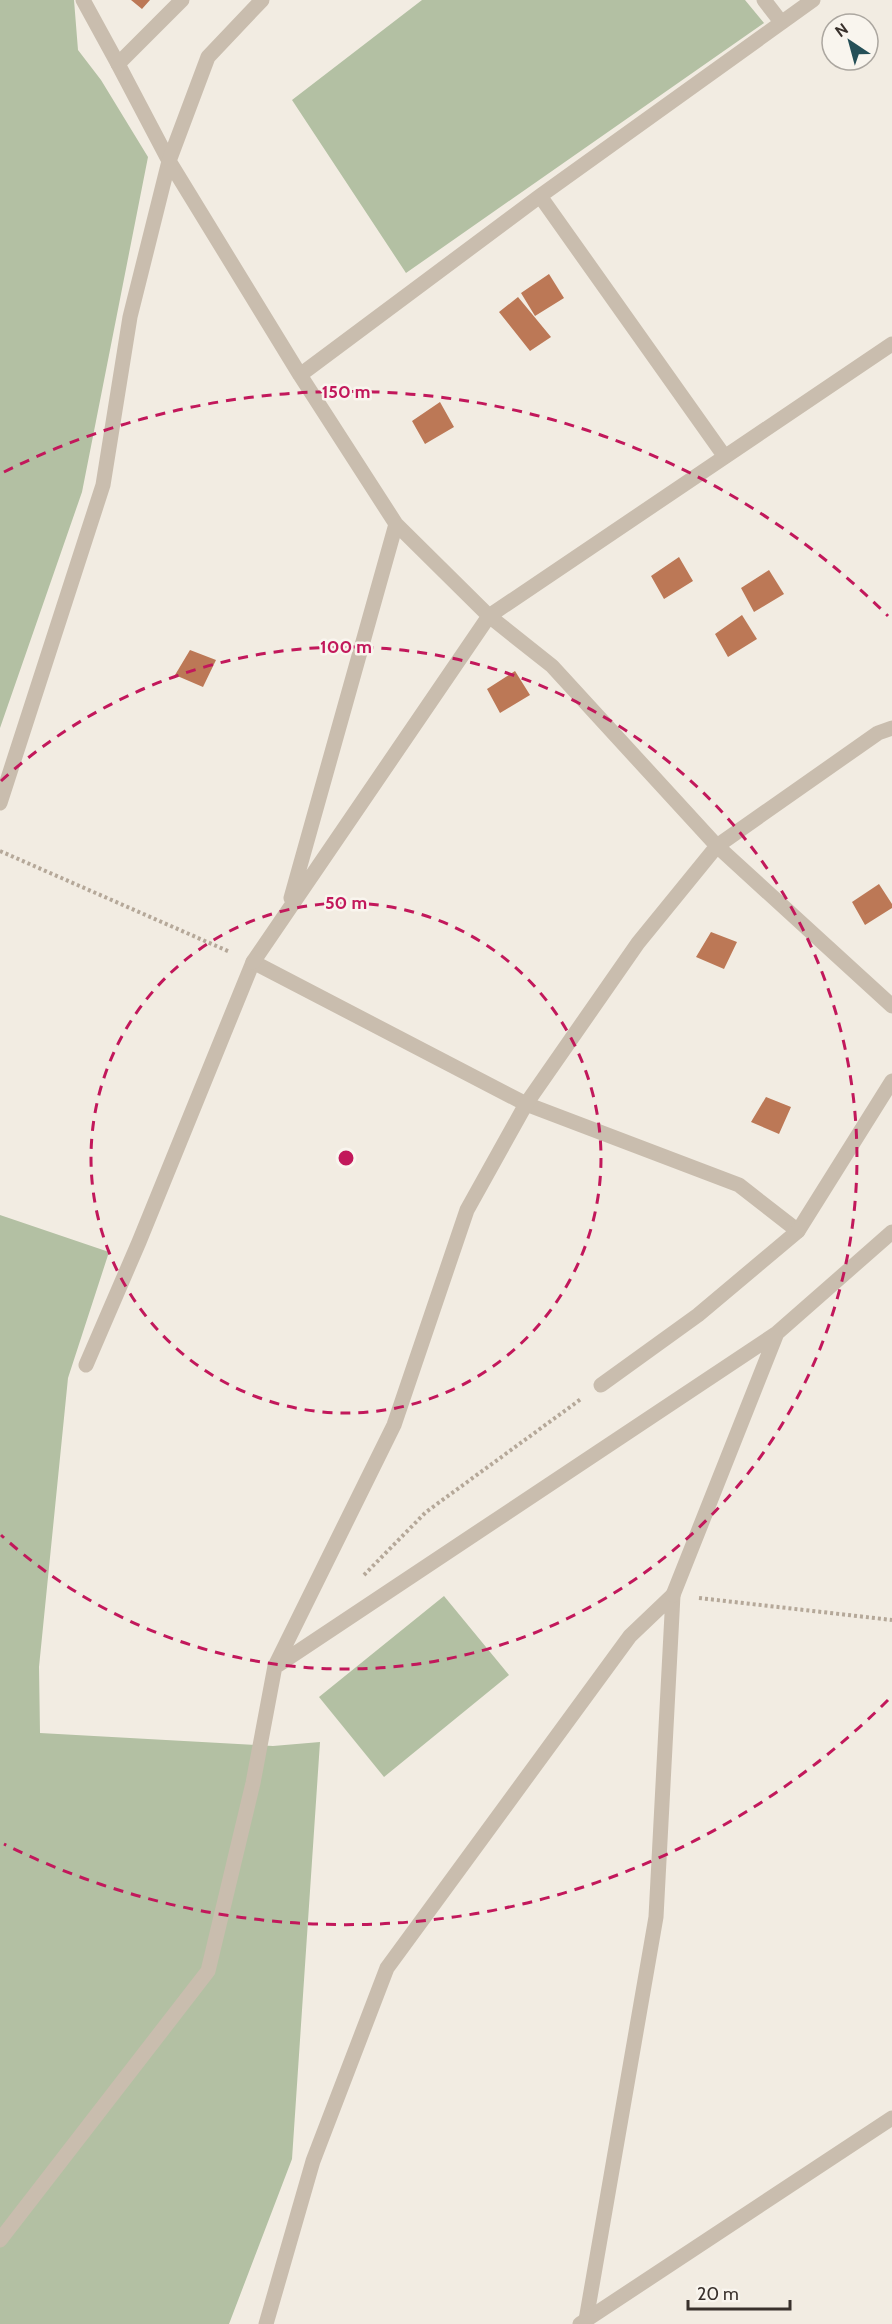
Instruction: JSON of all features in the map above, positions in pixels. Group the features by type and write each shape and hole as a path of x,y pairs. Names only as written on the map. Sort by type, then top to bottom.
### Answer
{"street":[{"path":"83,0 169,161 300,375 396,524 489,616 552,666 717,846 892,1006"},
{"path":"118,64 182,0"},
{"path":"0,803 103,485 130,317 169,161 208,57 262,0"},
{"path":"764,0 782,22"},
{"path":"300,375 540,196 813,0"},
{"path":"540,196 725,457"},
{"path":"86,1365 139,1242 253,962 489,616 892,344"},
{"path":"288,909 396,524"},
{"path":"0,2240 207,1971 253,1783 275,1666 394,1425 467,1210 526,1104 638,943 717,846 878,733 892,728"},
{"path":"253,962 526,1104 739,1185 798,1231"},
{"path":"602,1385 698,1315 798,1231 892,1080"},
{"path":"275,1666 777,1333 892,1232"},
{"path":"583,2322 656,1917 673,1595 777,1333"},
{"path":"266,2324 313,2161 387,1968 630,1636 673,1595"},
{"path":"583,2322 892,2118"}],"path":[{"path":"0,850 253,962"},
{"path":"363,1577 426,1512 602,1385"},
{"path":"673,1595 892,1620"}],"green space":[{"path":"0,0 74,0 78,50 101,80 148,157 82,492 0,728"},
{"path":"422,0 745,0 764,23 406,273 292,100"},
{"path":"0,1215 109,1252 68,1378 39,1667 40,1733 273,1746 320,1742 292,2159 229,2324 0,2324"},
{"path":"444,1596 509,1675 384,1777 319,1697"}],"building":[{"path":"131,0 150,0 142,9"},
{"path":"549,274 564,298 535,316 521,293"},
{"path":"518,297 551,337 530,351 499,312"},
{"path":"440,402 454,427 425,444 412,421"},
{"path":"679,557 693,581 664,599 651,576"},
{"path":"769,570 784,594 754,612 741,588"},
{"path":"742,615 757,639 728,657 715,634"},
{"path":"190,650 216,660 203,687 175,675"},
{"path":"515,671 530,695 500,713 487,689"},
{"path":"879,884 892,904 892,908 865,925 852,902"},
{"path":"711,932 737,942 724,969 696,957"},
{"path":"766,1097 791,1107 779,1134 751,1122"}]}
